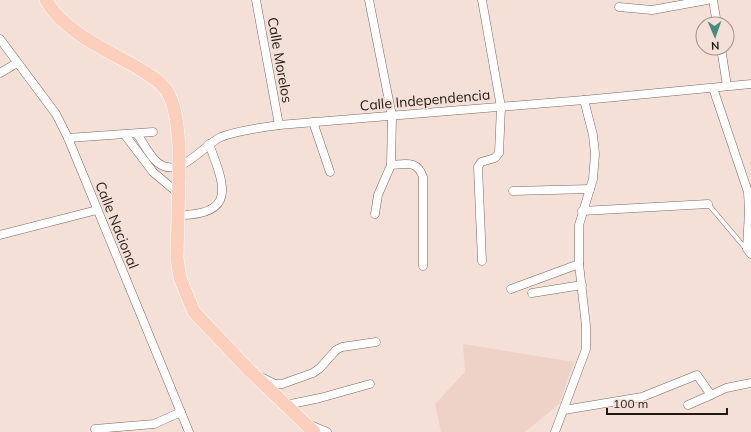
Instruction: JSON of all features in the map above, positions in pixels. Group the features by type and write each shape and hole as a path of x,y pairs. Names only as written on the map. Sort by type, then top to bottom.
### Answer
{"main road":[{"path":"46,0 62,21 100,47 150,75 166,90 174,106 179,144 179,215 176,258 180,278 186,296 198,317 249,370 314,432"}],"street":[{"name":"Calle Morelos","path":"256,0 279,125"},
{"path":"370,0 392,116 391,165 378,195 375,214"},
{"path":"482,0 501,107 499,154 495,158 481,162 478,167 482,260"},
{"path":"619,7 652,10 707,0"},
{"path":"713,0 716,16"},
{"name":"Calle Nacional","path":"0,39 56,114 68,138 189,432"},
{"path":"722,56 727,86"},
{"path":"0,73 17,63"},
{"name":"Calle Independencia","path":"137,134 156,162 164,166 183,164 220,137 279,125 584,100 751,84"},
{"path":"713,88 748,192 749,252"},
{"path":"555,432 586,349 582,285 579,264 579,225 595,168 595,154 593,135 584,100"},
{"path":"313,122 330,172"},
{"path":"68,138 153,132"},
{"path":"125,135 153,172 179,194"},
{"path":"179,215 202,214 219,204 223,195 219,171 209,144"},
{"path":"391,165 414,164 419,167 423,176 423,266"},
{"path":"513,191 590,189"},
{"path":"582,211 708,204"},
{"path":"0,235 97,210"},
{"path":"511,289 579,264"},
{"path":"532,294 582,285"},
{"path":"249,370 270,382 282,384 313,373 320,368 336,350 342,347 376,342"},
{"path":"564,410 642,396 696,375 711,395"},
{"path":"688,405 726,388 751,383"},
{"path":"286,405 320,398 370,384"},
{"path":"95,429 154,424 181,412"},
{"path":"304,423 326,432"}],"lane":[{"path":"708,204 749,252"}],"shaded area":[{"path":"463,344 574,362 559,404 525,432 441,432 435,404 465,372"}]}
